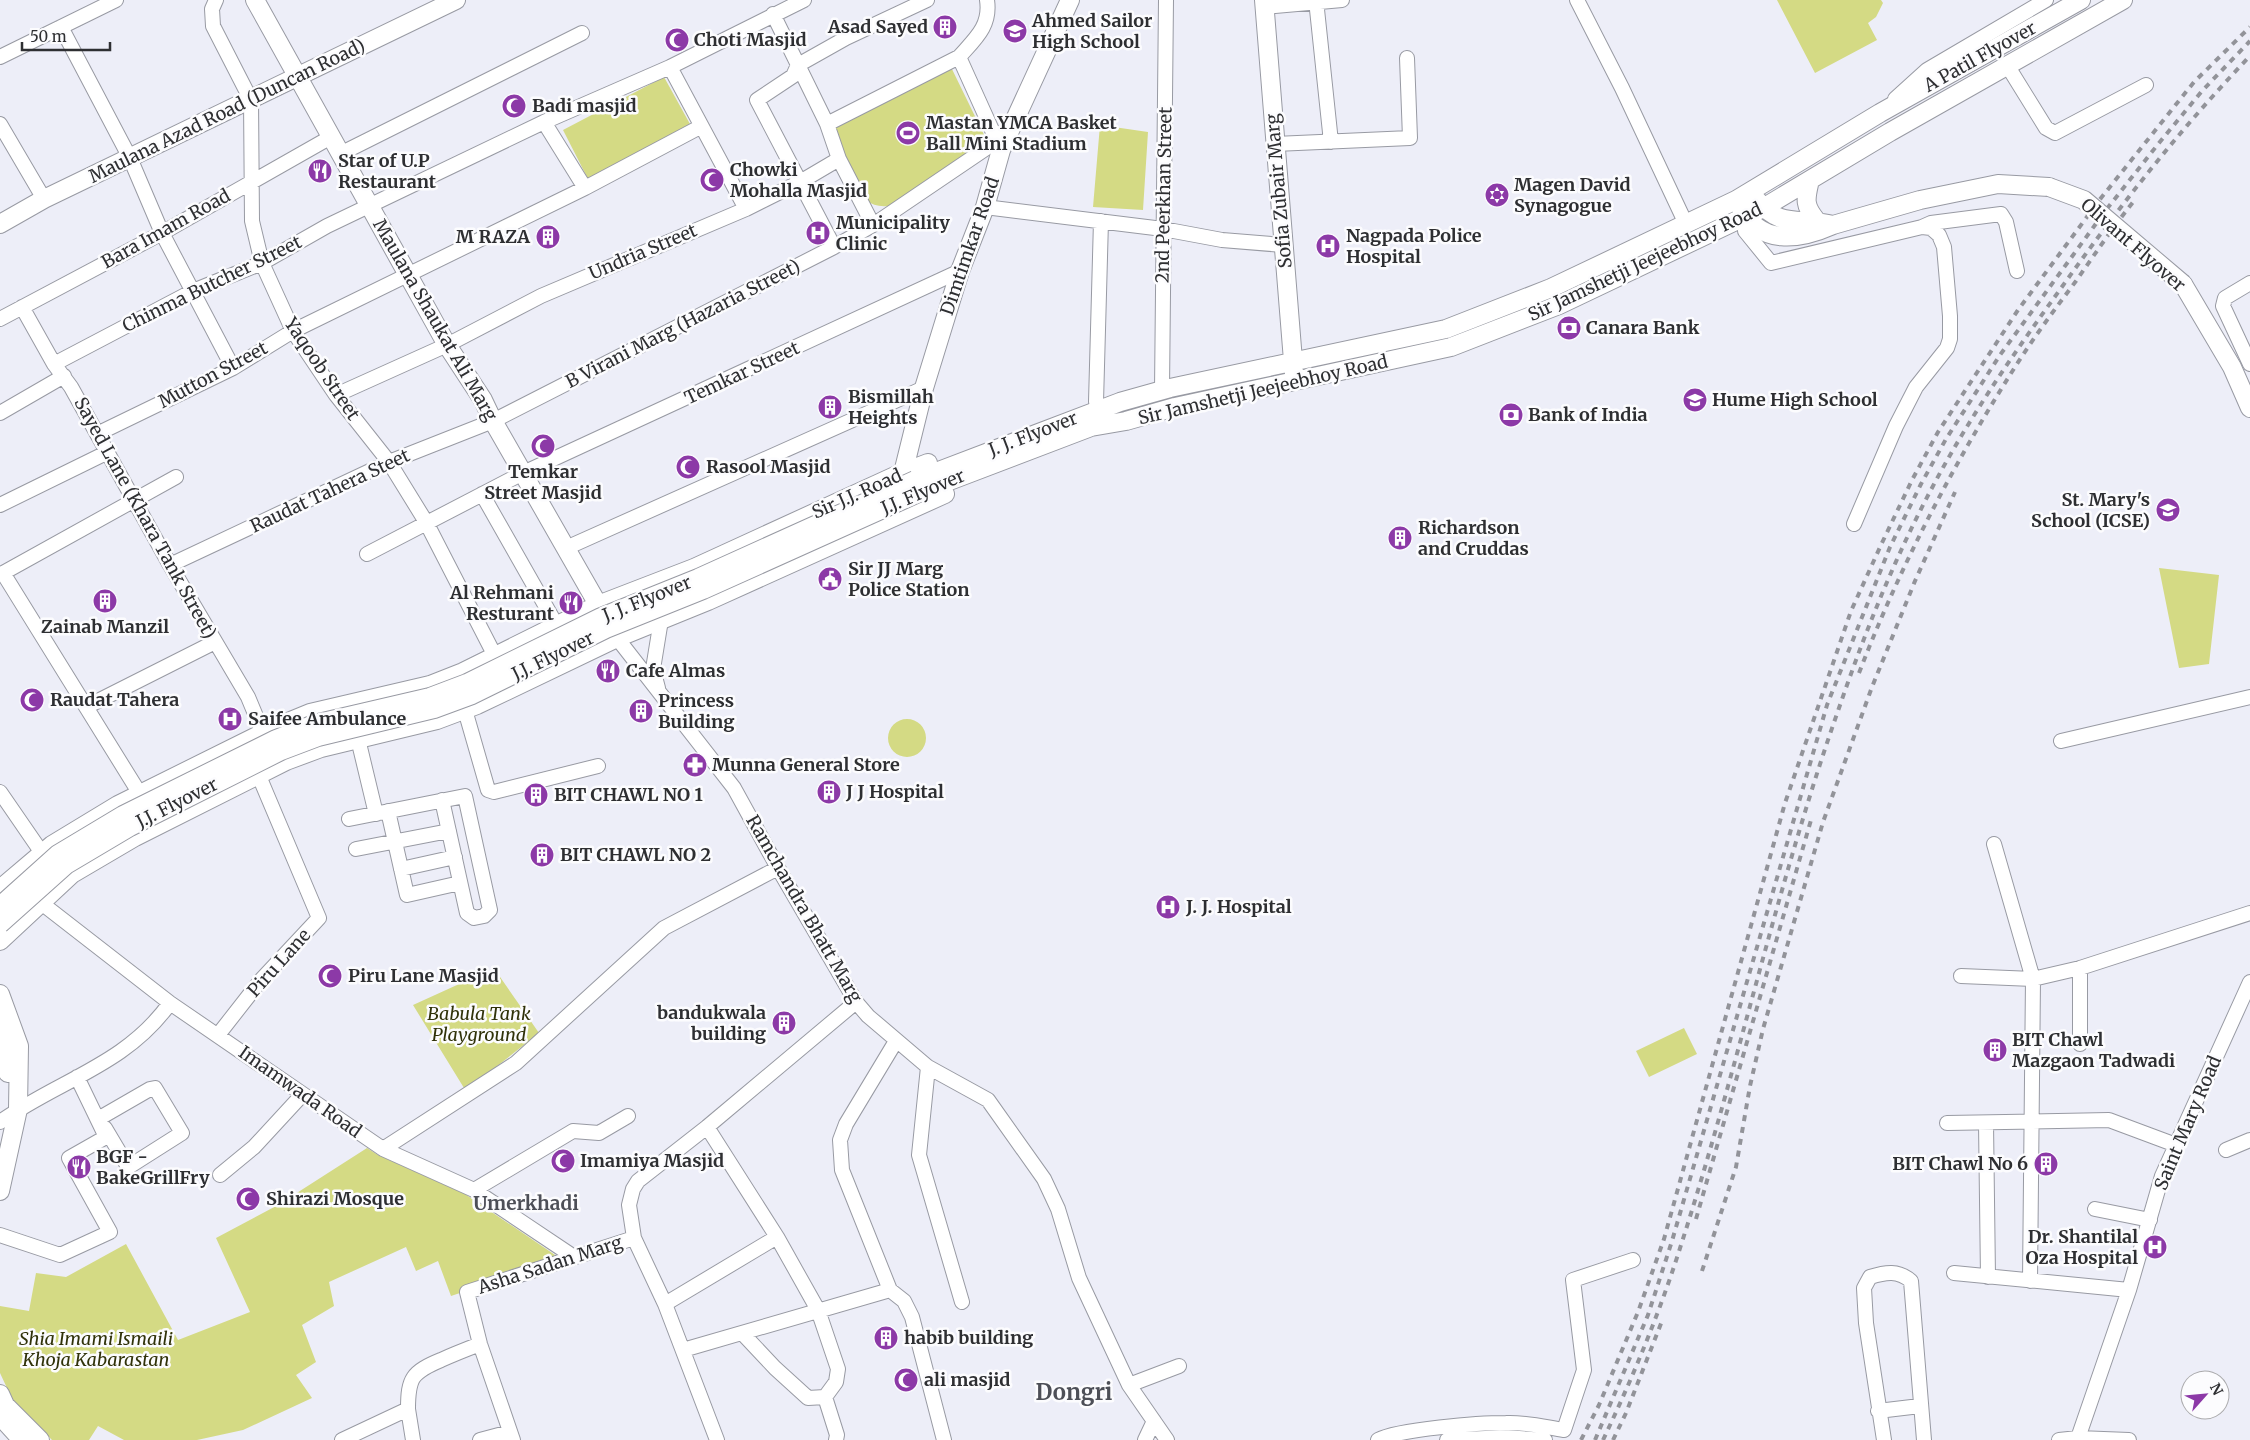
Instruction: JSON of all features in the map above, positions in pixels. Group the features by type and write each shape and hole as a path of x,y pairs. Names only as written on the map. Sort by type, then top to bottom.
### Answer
{"main road":[{"name":"Maulana Shaukat Ali Marg","path":"255,0 447,345 482,400 617,638"},
{"name":"Maulana Azad Road (Duncan Road)","path":"0,224 44,199 456,0"},
{"name":"Dimtimkar Road","path":"913,481 924,388 960,271 985,207 999,145 1070,0"},
{"name":"A Patil Flyover","path":"1880,113 2081,0"},
{"name":"Sir Jamshetji Jeejeebhoy Road","path":"1126,421 1175,407 1451,347 1559,305 1718,230 1745,224 1763,208 1890,132 2123,0"},
{"name":"Sofia Zubair Marg","path":"1264,3 1294,382"},
{"name":"Sir Jamshetji Jeejeebhoy Road","path":"1120,402 1162,390 1446,329 1552,288 1686,224 1743,195 1880,113"},
{"path":"1810,180 1806,204 1816,220"},
{"name":"Olivant Flyover","path":"1745,224 1774,237 1802,235 1920,200 1998,184 2049,187 2084,200 2183,284 2232,367 2250,408"},
{"path":"1743,195 1775,217 1791,221 1816,220 1834,225"},
{"path":"1743,195 1745,224"},
{"name":"Sir J.J. Road","path":"0,889 42,853 118,805 263,733 310,713 430,685 463,672 598,606 913,481 1082,403 1120,402"},
{"name":"J. J. Flyover","path":"0,906 58,854 123,815 276,739 314,724 430,697 467,682 601,617 698,578 913,481 1120,402"},
{"name":"Sir J.J. Road","path":"0,941 72,874 135,837 286,762 322,748 437,720 465,710 617,638 766,575 912,508 1095,437 1126,421"},
{"name":"J.J. Flyover","path":"0,924 66,865 130,827 281,751 318,737 434,709 472,695 606,629 703,590 913,481 1091,427 1126,421"},
{"path":"0,994 19,1046 8,1116 0,1191"},
{"path":"0,1029 9,1055 8,1116 0,1148"},
{"path":"1,1406 22,1440"},
{"path":"1,1406 40,1440"}],"street":[{"path":"0,57 116,0"},
{"name":"Yaqoob Street","path":"216,0 212,10 213,26 251,100 252,222 262,263 293,331 336,395 389,462 426,522 496,656"},
{"name":"Chinma Butcher Street","path":"54,364 193,291 262,263 327,226 544,122 670,67 804,0"},
{"path":"834,247 757,100 793,76 798,65 846,38 927,0"},
{"path":"827,124 959,57 981,33 989,12 987,0"},
{"name":"2nd Peerkhan Street","path":"1162,390 1166,0"},
{"path":"1264,3 1342,0"},
{"path":"1576,0 1622,88 1686,224"},
{"path":"1880,113 1927,70 2046,0"},
{"path":"1317,1 1331,142"},
{"path":"773,14 827,124 840,159 873,225"},
{"path":"61,27 130,158 162,233 233,368"},
{"path":"340,154 582,33"},
{"path":"959,57 999,145"},
{"path":"1275,144 1410,138 1407,58"},
{"path":"2007,65 2046,128 2055,133 2146,85"},
{"path":"670,67 700,127 746,209"},
{"path":"544,122 585,188"},
{"path":"0,124 44,199"},
{"name":"Mutton Street","path":"97,434 233,368 293,331 585,188 700,127"},
{"name":"Bara Imam Road","path":"0,319 162,233 331,136"},
{"name":"B Virani Marg (Hazaria Street)","path":"493,421 834,247 873,225 999,145"},
{"path":"0,147 16,153"},
{"name":"Undria Street","path":"336,395 447,345 540,296 746,209 800,182 840,159"},
{"path":"985,207 1163,229 1222,240 1283,245"},
{"path":"1745,224 1771,263 1922,227 1931,223 2001,214 2006,222 2017,271"},
{"path":"1096,402 1101,221"},
{"path":"1854,524 1896,426 1916,387 1947,348 1950,339 1944,247 1939,236 1931,228 1922,227"},
{"name":"Temkar Street","path":"367,554 523,473 960,271"},
{"path":"2250,282 2225,298 2223,306 2250,364"},
{"name":"Sayed Lane (Khara Tank Street)","path":"22,307 54,364 64,376 170,565 248,696 263,733"},
{"path":"0,413 64,376"},
{"path":"566,548 924,388"},
{"name":"Raudat Tahera Steet","path":"170,565 389,462 493,421"},
{"path":"0,505 106,453"},
{"path":"140,794 2,574 176,477"},
{"path":"482,494 557,626"},
{"path":"659,693 654,669 661,620"},
{"name":"Ramchandra Bhatt Marg","path":"617,638 734,788 856,1002 868,1016 928,1067 988,1100 1044,1179 1058,1209 1079,1278 1129,1385 1167,1440"},
{"path":"86,707 216,642"},
{"path":"2061,741 2250,696"},
{"path":"465,710 488,790"},
{"path":"358,739 382,812 395,842 407,895 460,883"},
{"path":"349,819 488,790 494,792 598,766"},
{"name":"Piru Lane","path":"218,1035 261,980 319,918 259,776"},
{"path":"0,792 42,853"},
{"path":"442,800 460,883 470,917 474,918 487,914 490,910 465,796"},
{"path":"356,849 449,832"},
{"path":"1994,844 2033,979 2030,1281"},
{"path":"401,869 478,857"},
{"path":"383,1149 516,1063 664,928 778,868"},
{"name":"Imamwada Road","path":"40,902 170,1003 383,1149 474,1190 574,1257"},
{"path":"1961,976 2033,979 2080,968 2250,913"},
{"path":"2080,968 2080,1044"},
{"name":"Saint Mary Road","path":"2078,1438 2129,1290 2162,1176 2250,982"},
{"path":"717,1440 665,1304 634,1238 629,1205 633,1189 638,1181 707,1127 856,1002"},
{"path":"8,1116 111,1060 156,1022 170,1003"},
{"path":"896,1041 846,1124 840,1140 842,1170 890,1290 904,1301 912,1317 944,1440"},
{"path":"928,1067 919,1155 962,1302"},
{"path":"0,1235 60,1255 110,1232 69,1158 106,1137 77,1078"},
{"path":"155,1088 182,1133 130,1166 127,1165 98,1119 155,1088"},
{"path":"220,1175 254,1147 302,1095"},
{"path":"474,1190 573,1131 600,1133 628,1116"},
{"path":"1947,1123 2109,1120 2176,1145"},
{"path":"1986,1123 1988,1277"},
{"path":"707,1127 777,1237 818,1310 838,1369 836,1382 825,1397"},
{"path":"2226,1150 2250,1140"},
{"path":"2095,1209 2150,1220"},
{"path":"665,1304 777,1237"},
{"name":"Asha Sadan Marg","path":"480,1344 467,1292 634,1238"},
{"path":"1378,1440 1385,1436 1431,1429 1508,1422 1564,1430 1584,1370 1573,1280 1633,1260"},
{"path":"1884,1440 1878,1411 1866,1323 1864,1288 1870,1277 1883,1273 1898,1272 1911,1281 1924,1440"},
{"path":"1954,1273 2129,1290"},
{"path":"683,1350 890,1290"},
{"path":"743,1334 808,1398 825,1397"},
{"path":"413,1440 408,1409 408,1392 412,1380 422,1368 480,1344 512,1436 480,1440"},
{"path":"1129,1385 1179,1366"},
{"path":"825,1397 837,1435 836,1440"},
{"path":"1878,1411 1920,1406"},
{"path":"342,1440 408,1409"},
{"path":"1145,1440 1154,1421"},
{"path":"1447,1440 1505,1437 1545,1440"},
{"path":"2059,1440 2078,1438 2129,1440"}],"green space":[{"path":"1777,0 1881,0 1883,3 1876,17 1868,23 1877,40 1815,73"},
{"name":"Mastan YMCA Basket Ball Mini Stadium","path":"949,63 990,147 888,206 876,205 865,200 834,140 833,127"},
{"path":"664,77 690,124 588,179 563,130"},
{"path":"1100,125 1148,132 1143,210 1093,207"},
{"path":"2159,568 2219,575 2209,664 2179,668"},
{"path":"907,719 920,725 926,738 920,751 907,757 894,751 888,738 894,725"},
{"name":"Babula Tank Playground","path":"498,974 539,1033 482,1078 464,1088 413,1005 479,975"},
{"path":"1684,1028 1697,1054 1649,1077 1636,1051"},
{"name":"Shia Imami Ismaili Khoja Kabarastan","path":"367,1148 378,1155 465,1194 561,1259 451,1296 438,1261 416,1271 406,1247 329,1282 334,1306 302,1325 316,1362 296,1375 312,1398 243,1430 197,1440 124,1440 98,1426 89,1440 52,1440 13,1401 0,1373 0,1306 29,1311 36,1273 66,1277 126,1244 178,1340 250,1312 216,1238 278,1205"}],"railway":[{"path":"1581,1440 1599,1405 1638,1312 1664,1239 1785,803 1851,611 1881,545 1912,480 1938,432 2018,310 2101,198 2194,82 2250,27"},
{"path":"1595,1440 1648,1315 1672,1241 1827,705 1890,547 1946,439 2000,355 2106,210 2159,143 2202,91 2250,41"},
{"path":"1603,1440 1645,1344 1673,1270 1702,1178 1796,841 1817,774 1859,651 1906,540 1933,486 1962,436 2042,314 2150,170 2250,56"},
{"path":"1859,673 1910,554 1992,403 2052,313 2134,201"},
{"path":"1702,1271 1736,1167 1750,1086 1763,1029 1823,822 1872,687 1915,581 1955,492"},
{"path":"1696,1219 1811,820"},
{"path":"1613,1440 1626,1413 1662,1321"}],"place":[{"name":"Asad Sayed","path":"945,27"},
{"name":"Ahmed Sailor High School","path":"1015,31"},
{"name":"Choti Masjid","path":"677,40"},
{"name":"Badi masjid","path":"514,106"},
{"name":"Mastan YMCA Basket Ball Mini Stadium","path":"908,133"},
{"name":"Star of U.P Restaurant","path":"320,171"},
{"name":"Chowki Mohalla Masjid","path":"712,180"},
{"name":"Magen David Synagogue","path":"1497,195"},
{"name":"Municipality Clinic","path":"818,233"},
{"name":"M RAZA","path":"548,237"},
{"name":"Nagpada Police Hospital","path":"1328,246"},
{"name":"Canara Bank","path":"1569,328"},
{"name":"Hume High School","path":"1695,400"},
{"name":"Bismillah Heights","path":"830,407"},
{"name":"Bank of India","path":"1511,415"},
{"name":"Temkar Street Masjid","path":"543,446"},
{"name":"Rasool Masjid","path":"688,467"},
{"name":"St. Mary's School (ICSE)","path":"2168,510"},
{"name":"Richardson and Cruddas","path":"1400,538"},
{"name":"Sir JJ Marg Police Station","path":"830,579"},
{"name":"Zainab Manzil","path":"105,601"},
{"name":"Al Rehmani Resturant","path":"571,603"},
{"name":"Cafe Almas","path":"608,671"},
{"name":"Raudat Tahera","path":"32,700"},
{"name":"Princess Building","path":"641,711"},
{"name":"Saifee Ambulance","path":"230,719"},
{"name":"Munna General Store","path":"695,765"},
{"name":"J J Hospital","path":"829,792"},
{"name":"BIT CHAWL NO 1","path":"536,795"},
{"name":"BIT CHAWL NO 2","path":"542,855"},
{"name":"J. J. Hospital","path":"1168,907"},
{"name":"Piru Lane Masjid","path":"330,976"},
{"name":"bandukwala building","path":"784,1023"},
{"name":"BIT Chawl Mazgaon Tadwadi","path":"1995,1050"},
{"name":"Imamiya Masjid","path":"563,1161"},
{"name":"BIT Chawl No 6","path":"2046,1164"},
{"name":"BGF - BakeGrillFry","path":"79,1167"},
{"name":"Shirazi Mosque","path":"248,1199"},
{"name":"Dr. Shantilal Oza Hospital","path":"2155,1247"},
{"name":"habib building","path":"886,1338"},
{"name":"ali masjid","path":"906,1380"}],"district":[{"name":"Umerkhadi","path":"526,1203"},
{"name":"Dongri","path":"1074,1392"}]}
